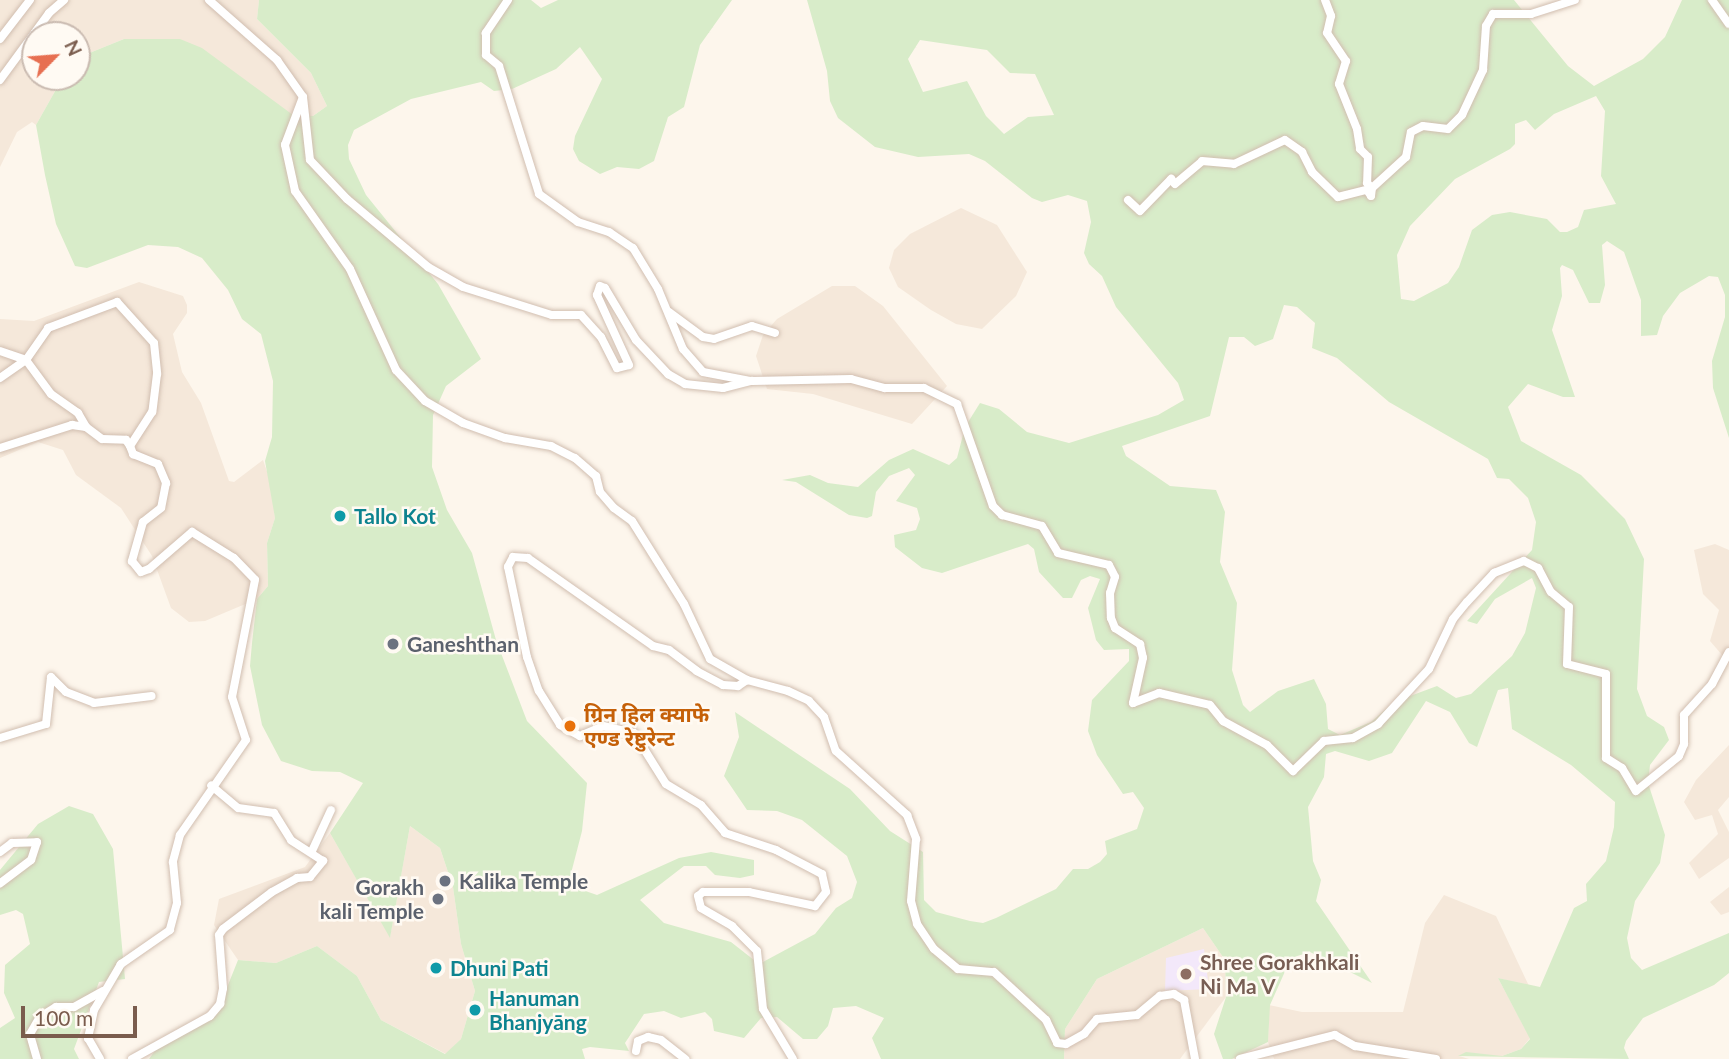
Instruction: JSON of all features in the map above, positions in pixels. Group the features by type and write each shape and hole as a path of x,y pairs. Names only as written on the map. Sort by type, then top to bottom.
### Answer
{"street":[{"path":"0,39 30,0"},
{"path":"0,80 49,13 64,0"},
{"path":"209,0 277,60 303,97 310,160 347,199 428,267 496,301 552,315 581,315 600,337 617,368 629,369 597,295 600,286 605,288 636,340 668,374 705,388 752,381 851,379 885,388 925,388 957,404 993,506 1002,515 1042,526 1058,553 1109,565 1115,577 1110,593 1111,618 1115,628 1140,643 1143,658 1133,703 1159,693 1210,705 1223,721 1267,745 1293,771 1324,741 1353,738 1387,716 1429,669 1453,619 1467,602 1494,573 1524,561 1538,568 1550,592 1569,607 1567,664 1606,674 1606,758 1622,768 1636,791 1678,756 1684,744 1684,715 1712,684 1729,652"},
{"path":"508,0 486,33 486,55 499,66 539,194 578,222 609,232 633,248 667,310 682,349 703,372 752,381"},
{"path":"1325,0 1331,16 1327,33 1346,61 1339,84 1357,129 1360,149 1368,157 1367,183 1372,188"},
{"path":"1128,200 1140,211 1171,179 1175,184 1202,161 1234,164 1285,140 1302,152 1312,172 1338,197 1367,190 1371,196 1372,188 1399,168 1406,157 1411,132 1423,126 1448,129 1462,115 1483,70 1486,26 1493,14 1531,14 1575,0"},
{"path":"1712,0 1729,24"},
{"path":"303,97 285,145 295,191 350,269 396,370 425,401 463,423 505,438 551,446 596,476 600,492 632,522 684,604 710,659 747,680 808,701 824,717 836,751 907,815 916,839 911,901 917,924 934,949 958,969 994,972 1046,1020 1057,1043 1066,1044 1084,1034 1097,1019 1137,1015 1160,996 1174,994 1184,1000 1195,1059"},
{"path":"0,378 26,360 48,328 117,302 137,321 157,352 152,412 130,446"},
{"path":"667,310 703,337 714,339 752,326 775,333"},
{"path":"0,351 26,360 51,394 78,413 93,436 126,440 133,454 158,464 166,483 161,508 144,522 134,547 132,561 141,572 192,532 234,558 255,580 254,602 232,697 246,740 211,785 180,835 173,862 177,903 170,930 121,964 103,991 88,1038 100,1059"},
{"path":"0,448 22,444 56,427 86,427"},
{"path":"747,680 730,685 706,676 669,650 653,646 528,558 513,557 508,567 530,667 560,725 580,736 603,726 634,733 666,784 701,805 725,833 776,850 822,874 826,892 815,906 749,892 704,892 698,896 701,908 732,926 757,951 763,1009 793,1059"},
{"path":"0,738 46,724 51,677 66,692 93,704 152,696"},
{"path":"132,1059 210,1016 220,1004 223,988 219,935 223,929 272,892 297,878 310,877 323,861 312,851 291,840 274,813 238,808 211,785"},
{"path":"312,851 331,810"},
{"path":"0,852 12,843 37,842 32,860 0,883"},
{"path":"37,1059 30,1034 40,1017 57,1007 74,1007 103,991"},
{"path":"1240,1059 1335,1035 1355,1046 1436,1059"},
{"path":"636,1051 638,1041 648,1037 661,1040 685,1059"}],"shaded area":[{"path":"0,0 259,0 257,19 311,73 327,106 313,116 293,116 124,39 91,52 91,21 21,21 21,91 55,91 36,125 32,122 17,132 0,167"},
{"path":"961,208 997,225 1027,272 1016,296 982,329 956,324 931,310 898,287 889,268 894,250 910,234"},
{"path":"139,282 183,296 187,313 173,334 182,372 201,403 229,481 234,482 263,460 272,486 275,518 267,543 268,586 257,599 205,621 189,622 171,608 152,556 121,508 76,475 63,450 38,442 0,458 0,319 34,321"},
{"path":"832,286 855,286 883,306 947,386 912,424 813,394 767,389 756,356 763,335 777,319"},
{"path":"1715,544 1729,550 1729,663 1710,641 1719,610 1703,594 1694,550"},
{"path":"1729,745 1729,797 1718,810 1729,832 1729,858 1699,879 1689,863 1718,834 1712,815 1695,820 1684,802 1696,780"},
{"path":"410,826 440,848 453,887 461,944 475,991 461,1039 446,1054 381,1020 357,976 317,946 276,963 238,960 214,925 219,899 305,867 330,833 390,937"},
{"path":"1729,887 1729,912 1721,915 1710,902"},
{"path":"1444,895 1496,916 1529,986 1498,978 1530,1038 1521,1049 1502,1056 1459,1056 1469,1059 1274,1059 1268,1042 1269,1005 1302,1012 1403,1012 1425,923"},
{"path":"1203,928 1225,960 1226,997 1180,1059 1064,1059 1065,1029 1097,979"},
{"name":"Shree Gorakhkali Ni Ma V","path":"1204,949 1209,989 1165,991 1166,958"}],"green space":[{"path":"259,0 531,0 541,8 558,0 732,0 700,45 684,107 668,117 654,161 639,169 617,167 600,174 579,161 573,149 575,136 602,79 580,47 556,69 512,89 494,91 481,82 411,99 354,130 348,145 349,159 366,195 438,284 481,359 446,386 433,415 432,467 447,510 472,553 496,640 527,721 587,783 582,831 568,885 597,895 679,858 711,852 754,860 754,875 740,878 715,875 706,866 684,866 640,900 664,923 731,942 759,964 815,934 836,908 852,898 857,882 847,856 802,820 777,811 747,810 724,776 739,737 735,712 850,789 890,831 923,852 924,900 936,912 970,921 983,923 996,918 1056,889 1073,869 1088,869 1100,862 1107,854 1105,841 1137,829 1144,808 1133,792 1123,794 1097,755 1088,731 1092,700 1129,661 1129,649 1104,650 1096,640 1088,608 1100,579 1090,576 1081,580 1072,598 1063,598 1039,572 1034,549 1028,544 942,573 922,568 895,547 894,535 916,530 920,519 917,508 896,501 915,475 909,468 889,476 876,492 872,516 867,518 849,515 796,482 782,480 810,475 828,483 858,487 889,460 913,449 949,465 957,458 965,427 980,403 999,409 1027,432 1069,443 1158,415 1184,400 1178,383 1116,307 1102,276 1089,264 1084,253 1091,222 1087,201 1068,195 1042,202 1032,198 985,161 969,154 918,157 875,147 838,118 830,101 827,71 807,0 1514,0 1568,66 1594,86 1643,59 1665,37 1682,0 1729,0 1729,438 1713,388 1712,361 1725,317 1725,295 1718,277 1709,276 1680,293 1663,316 1657,335 1641,336 1641,300 1624,252 1607,241 1602,245 1605,285 1600,303 1589,303 1573,270 1562,265 1560,268 1562,296 1552,330 1575,397 1563,397 1528,384 1508,407 1521,441 1581,475 1625,519 1644,559 1637,689 1647,716 1664,727 1669,740 1650,765 1648,783 1665,835 1660,863 1635,901 1627,938 1631,958 1642,970 1729,933 1729,973 1714,985 1643,1018 1626,1041 1624,1048 1629,1059 1458,1056 1466,1052 1502,1056 1521,1049 1530,1039 1498,978 1540,987 1574,908 1587,901 1586,884 1606,861 1614,827 1615,802 1571,765 1512,729 1508,688 1498,690 1477,747 1469,743 1450,712 1426,701 1392,753 1369,761 1335,751 1326,754 1324,777 1308,807 1313,861 1321,880 1316,901 1372,983 1310,952 1291,958 1270,1005 1268,1042 1232,1059 1223,1059 1214,1034 1226,997 1225,960 1203,928 1097,979 1065,1029 1064,1059 881,1059 872,1038 884,1018 856,1006 833,1008 828,1026 817,1039 803,1039 777,1017 761,1018 744,1038 714,1031 712,1019 705,1012 681,1018 664,1011 644,1014 625,1043 629,1051 590,1047 582,1049 585,1059 149,1059 162,1041 216,1015 238,960 276,963 317,946 357,976 381,1020 445,1054 461,1039 475,991 461,944 453,887 440,848 410,826 390,938 330,833 363,783 340,772 312,771 281,761 262,725 250,666 257,599 268,586 267,543 275,518 265,461 272,437 273,381 261,334 242,319 228,290 202,258 178,247 148,245 87,268 75,266 56,224 36,125 55,91 91,91 91,52 124,39 180,39 202,48 293,115 313,116 327,106 311,73 257,19","holes":["920,40 987,50 1010,73 1035,74 1054,115 1028,117 1004,134 986,116 967,81 923,92 908,59","1596,96 1605,111 1601,176 1616,204 1584,210 1578,227 1567,232 1560,232 1547,219 1510,212 1492,215 1472,230 1459,267 1448,283 1414,301 1401,299 1397,255 1410,226 1455,179 1510,149 1515,144 1515,124 1526,120 1535,130 1554,114","1284,305 1297,307 1315,323 1312,348 1337,358 1389,402 1488,459 1497,478 1509,479 1528,498 1536,522 1532,550 1467,621 1477,624 1495,599 1532,578 1536,588 1525,633 1512,656 1471,694 1456,698 1437,686 1394,702 1371,722 1340,735 1328,729 1326,704 1314,679 1278,691 1250,712 1243,705 1232,670 1237,603 1220,562 1225,512 1216,490 1170,486 1126,456 1122,446 1210,416 1229,337 1244,337 1255,346 1273,339"]},
{"path":"69,806 93,814 113,849 125,979 99,982 74,1049 79,1059 0,1059 0,1028 15,1018 4,993 5,965 30,944 23,914 16,910 0,915 0,870 38,824"}],"place":[{"name":"Tallo Kot","path":"340,516"},
{"name":"Ganeshthan","path":"393,644"},
{"name":"ग्रिन हिल क्याफे एण्ड रेष्टुरेन्ट","path":"570,726"},
{"name":"Kalika Temple","path":"445,881"},
{"name":"Gorakh kali Temple","path":"438,899"},
{"name":"Dhuni Pati","path":"436,968"},
{"name":"Shree Gorakhkali Ni Ma V","path":"1186,974"},
{"name":"Hanuman Bhanjyāng","path":"475,1010"}]}
